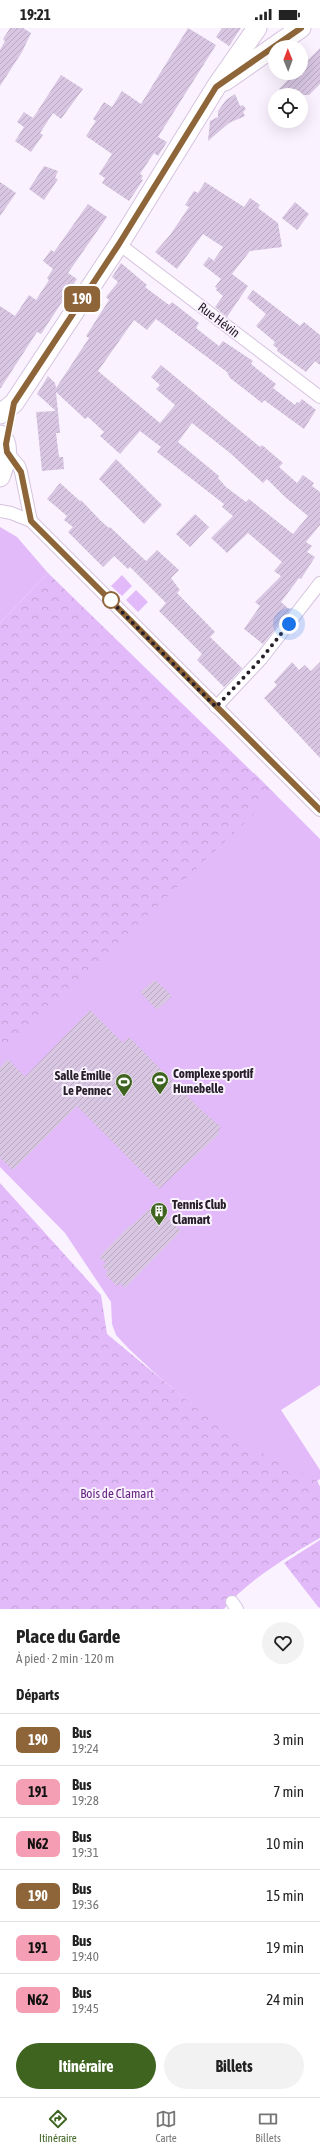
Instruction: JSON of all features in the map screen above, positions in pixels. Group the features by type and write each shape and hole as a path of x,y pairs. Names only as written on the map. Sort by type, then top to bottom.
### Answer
{"main road":[{"path":"0,477 5,466 4,444 7,408 119,244 216,87 257,28"},
{"path":"216,87 301,28"}],"street":[{"name":"Rue Hévin","path":"119,244 320,397"},
{"path":"4,444 21,472 31,521"},
{"path":"0,511 11,513 31,521 320,810"},
{"path":"216,707 261,659 320,583"},
{"path":"216,707 223,720 320,820"}],"green space":[{"path":"0,527 17,537 48,573 0,623"},
{"path":"48,573 275,794 0,1056 0,623"},
{"path":"122,575 132,586 122,596 111,586"},
{"path":"136,590 148,602 138,612 126,600"},
{"name":"Complexe sportif Hunebelle","path":"254,773 320,839 320,1385 281,1410 320,1470 320,1479 317,1481 320,1487 320,1513 158,1376 116,1335 112,1324 111,1302 65,1233 0,1167 0,1022"},
{"name":"Bois de Clamart","path":"0,1183 101,1295 107,1334 230,1436 317,1481 320,1487 320,1538 256,1579 224,1609 0,1609"},
{"path":"320,1540 320,1607 319,1608 284,1563"}],"building":[{"path":"10,28 23,28 31,33 22,52 0,86 0,50 5,41 3,39"},
{"path":"188,28 216,45 158,137 167,142 158,156 154,153 140,174 143,176 141,179 143,180 129,201 102,183 105,178 99,174 112,154 86,136 96,121 93,119 104,102 112,107 122,91 141,104"},
{"path":"222,28 241,28 229,46 216,37"},
{"path":"320,48 320,84 309,95 308,88 280,88 288,80 308,80 308,60"},
{"path":"61,75 83,89 61,119 53,113 40,133 43,135 31,152 15,141 24,127 17,122 24,112 33,118"},
{"path":"235,94 240,106 243,105 246,109 243,112 245,116 229,123 208,141 210,121 218,117 218,111 226,100"},
{"path":"44,166 58,171 55,178 58,179 44,200 29,189"},
{"path":"0,182 16,193 0,216"},
{"path":"205,182 244,207 250,198 260,205 258,208 278,223 282,247 250,251 232,274 248,286 227,317 215,307 223,296 216,290 217,288 215,287 221,279 203,265 209,257 217,263 214,260 223,247 203,234 177,269 155,252 170,235 189,207 185,205 194,191 198,193"},
{"path":"295,202 309,214 297,230 282,218"},
{"path":"88,204 107,217 68,273 77,279 41,334 37,332 0,389 0,306 15,316 29,295 36,300 49,280 47,278 53,269 43,261 51,250 54,252"},
{"path":"121,263 147,285 145,287 169,305 172,302 199,323 196,328 219,346 223,341 253,361 251,364 276,384 273,388 295,405 302,399 316,410 304,429 264,400 262,403 230,378 227,372 156,319 147,330 134,320 98,371 160,423 175,405 156,389 160,385 151,377 161,365 260,447 262,445 283,463 279,467 297,483 303,475 314,483 312,486 320,492 320,525 306,542 312,546 307,552 315,557 301,579 299,578 281,602 290,610 263,644 244,629 260,606 255,602 281,576 274,571 282,562 248,533 227,553 211,538 233,516 222,507 224,504 157,452 161,447 140,431 120,454 100,436 104,432 88,417 85,419 56,392 60,433 56,433 59,457 63,457 64,469 42,471 36,412 56,411 37,394 48,376 55,383 56,388 89,338 86,336 109,300 106,297 118,282 112,277","holes":["192,423 230,453 263,483 267,479 285,497 308,516 293,534 249,499 246,502 226,487 218,478 219,476 178,442"]},
{"path":"253,290 300,326 304,322 320,335 320,365 315,361 306,372 277,351 278,349 273,345 275,342 256,326 266,314 247,298"},
{"path":"116,459 162,505 144,524 99,479"},
{"path":"60,483 80,501 81,500 101,521 109,528 110,527 146,561 157,550 179,570 171,578 180,590 177,593 215,632 210,637 242,668 224,687 197,660 202,654 159,611 166,603 130,567 128,569 114,556 103,567 68,532 73,527 64,520 67,516 47,499"},
{"path":"195,514 209,527 190,547 176,534"},
{"path":"292,662 299,670 305,665 311,671 320,662 320,758 264,698 277,685 274,682"},
{"path":"155,980 172,996 157,1010 140,992"},
{"name":"Salle Émilie Le Pennec","path":"90,1010 123,1043 129,1037 201,1110 221,1127 218,1131 220,1133 216,1137 159,1189 77,1106 13,1170 0,1158 0,1067 8,1059 25,1077"},
{"path":"154,1204 181,1231 125,1288 120,1283 117,1286 105,1274 108,1271 102,1266 106,1263 99,1257 130,1225 131,1226"}],"bus line":[{"name":"190","path":"301,28 216,87 119,244 14,403 6,444 7,452 13,461 19,466 21,472 31,521 68,556 216,707 223,712 320,810"}],"place":[{"name":"Complexe sportif Hunebelle","path":"160,1095"},
{"name":"Salle Émilie Le Pennec","path":"124,1097"},
{"name":"Tennis Club Clamart","path":"159,1226"}],"route":[{"path":"111,600 109,599 216,707 261,659 289,624"}]}
